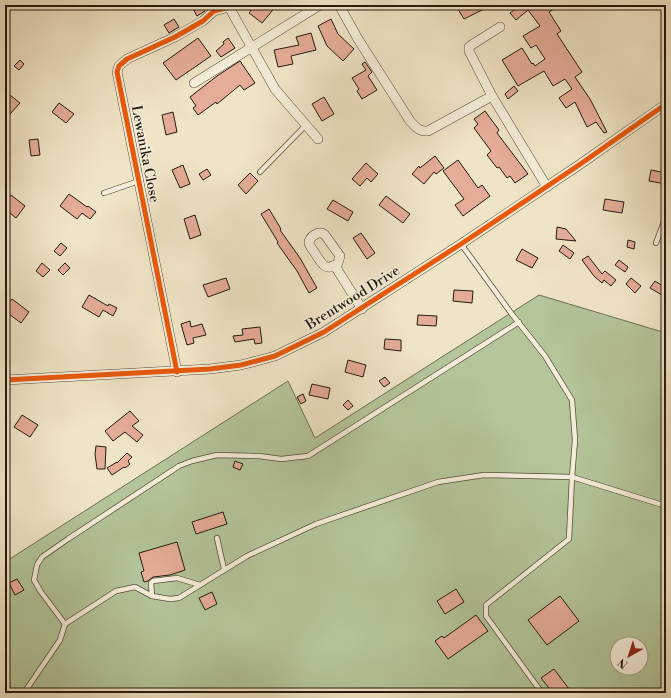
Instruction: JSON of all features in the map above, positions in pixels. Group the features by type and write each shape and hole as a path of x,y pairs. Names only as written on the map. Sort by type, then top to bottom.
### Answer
{"street":[{"path":"194,83 320,5"},
{"path":"339,5 358,39 410,121 422,132 428,131 492,96"},
{"path":"231,6 251,47 276,90 318,139"},
{"name":"Lewanika Close","path":"176,372 117,72 119,66 127,59 166,42 203,21 214,11 231,6"},
{"path":"500,27 469,47 469,51 492,96 547,187"},
{"name":"Brentwood Drive","path":"5,380 176,372 241,365 276,356 324,332 362,309 547,187 666,104"},
{"path":"335,266 362,309"}],"lane":[{"path":"260,172 306,125"},
{"path":"666,135 664,140 666,153"},
{"path":"104,193 138,181"},
{"path":"656,243 666,216"},
{"path":"461,244 545,356 572,400 575,440 570,540 486,604 486,616 542,693"},
{"path":"65,624 34,580 37,565 42,557 68,539 179,466 192,461 217,455 259,456 281,459 308,456 518,322"},
{"path":"24,693 60,640 65,624 116,591 135,587 152,596 170,599 179,598 247,556 316,524 438,482 484,475 572,477 666,506"},
{"path":"217,538 224,569"},
{"path":"152,596 151,583 153,580 177,578 200,585"}],"green space":[{"path":"539,295 666,333 666,693 5,693 5,562 288,381 315,438"}],"building":[{"path":"191,5 202,5 205,11 197,16"},
{"path":"255,5 277,5 262,23 249,13"},
{"path":"466,5 492,5 464,19 458,9"},
{"path":"521,5 551,5 554,9 549,12 561,31 557,34 582,72 575,77 590,99 607,132 604,133 596,122 587,127 575,102 566,108 559,98 572,89 565,79 553,86 544,71 518,86 502,60 522,48 532,64 533,63 535,66 545,59 536,45 531,48 523,36 540,26 528,10 516,20 510,13"},
{"path":"174,19 179,27 169,33 164,25"},
{"path":"331,19 338,34 354,49 343,61 327,46 318,26"},
{"path":"311,33 316,50 291,56 293,64 278,67 274,50 299,45 296,37"},
{"path":"198,38 211,56 176,80 163,63"},
{"path":"228,38 235,48 221,57 216,51"},
{"path":"20,60 24,64 19,70 14,66"},
{"path":"240,61 255,83 244,90 240,85 217,104 216,102 198,115 193,108 196,106 190,97 217,76"},
{"path":"365,62 372,72 368,76 377,90 362,99 357,91 359,89 352,78 366,70 362,64"},
{"path":"514,86 518,91 508,99 505,94"},
{"path":"5,91 20,103 10,114 5,110"},
{"path":"324,97 334,114 322,121 312,104"},
{"path":"59,103 74,114 66,123 52,112"},
{"path":"485,111 499,130 497,133 528,174 515,183 510,176 507,178 499,167 497,168 487,155 491,151 474,128 478,124 474,119"},
{"path":"173,112 177,132 166,135 162,115"},
{"path":"38,139 40,155 31,156 29,140"},
{"path":"435,156 444,168 436,174 434,172 424,184 412,174 419,166 420,168"},
{"path":"458,160 478,188 482,185 490,196 463,216 455,205 464,199 443,171"},
{"path":"366,163 378,174 371,182 367,178 360,186 352,179"},
{"path":"183,165 190,184 180,188 172,170"},
{"path":"207,169 211,175 203,180 199,174"},
{"path":"651,170 666,173 666,184 649,181"},
{"path":"250,173 258,181 246,194 238,185"},
{"path":"69,194 96,212 90,219 82,213 77,219 60,206"},
{"path":"11,195 25,206 16,218 5,209 5,203"},
{"path":"386,196 410,214 403,223 379,205"},
{"path":"605,199 624,202 622,213 603,210"},
{"path":"333,200 353,212 348,221 327,209"},
{"path":"269,209 281,229 280,230 300,258 317,288 309,293 297,271 277,243 278,242 261,214"},
{"path":"195,215 201,235 190,239 184,219"},
{"path":"557,227 566,229 576,241 556,239"},
{"path":"361,233 375,253 367,259 353,238"},
{"path":"628,240 635,242 634,249 627,247"},
{"path":"61,243 67,248 60,256 54,251"},
{"path":"563,245 574,253 570,259 559,251"},
{"path":"522,249 538,258 532,268 516,260"},
{"path":"588,256 602,274 605,271 616,280 611,286 604,280 602,283 594,276 582,260"},
{"path":"619,260 628,267 625,272 615,265"},
{"path":"42,263 50,270 43,277 36,271"},
{"path":"65,263 70,268 63,275 58,270"},
{"path":"226,278 230,289 208,297 203,285"},
{"path":"631,278 641,286 635,293 626,284"},
{"path":"655,281 666,288 662,295 650,288"},
{"path":"454,290 473,291 472,303 453,301"},
{"path":"89,295 108,306 109,304 117,308 113,316 103,310 99,317 82,307"},
{"path":"12,299 29,312 21,323 5,311"},
{"path":"418,315 437,316 436,326 417,325"},
{"path":"190,321 191,327 202,324 206,335 193,338 194,343 187,345 181,324"},
{"path":"260,327 262,343 255,344 254,339 235,342 233,336 243,335 242,329"},
{"path":"385,339 401,340 401,351 384,349"},
{"path":"348,360 366,365 363,377 345,372"},
{"path":"385,377 390,383 384,387 379,381"},
{"path":"312,384 330,388 328,399 309,395"},
{"path":"303,394 306,401 301,404 297,397"},
{"path":"348,400 353,406 348,410 343,405"},
{"path":"130,411 139,421 132,426 143,435 137,442 125,432 113,441 105,431"},
{"path":"22,415 38,425 30,437 14,427"},
{"path":"96,446 106,447 105,469 97,469 95,454"},
{"path":"127,453 132,457 128,461 130,464 112,475 107,468 117,463"},
{"path":"235,461 243,464 240,470 233,467"},
{"path":"223,512 227,524 196,534 192,522"},
{"path":"177,542 185,570 170,575 153,577 144,582 141,572 144,571 139,553"},
{"path":"17,579 24,590 15,595 9,583"},
{"path":"456,589 464,602 445,614 437,601"},
{"path":"212,592 217,604 205,610 199,598"},
{"path":"560,596 579,621 547,645 528,620"},
{"path":"476,615 488,631 448,659 435,641 442,636 444,638"},
{"path":"554,669 572,693 553,693 541,678"}],"cycle path":[{"path":"177,372 117,72 119,66 127,59 175,37 203,21 214,11 232,5"},
{"path":"5,380 210,369 241,365 275,356 324,332 461,244 579,165 666,104"}]}
